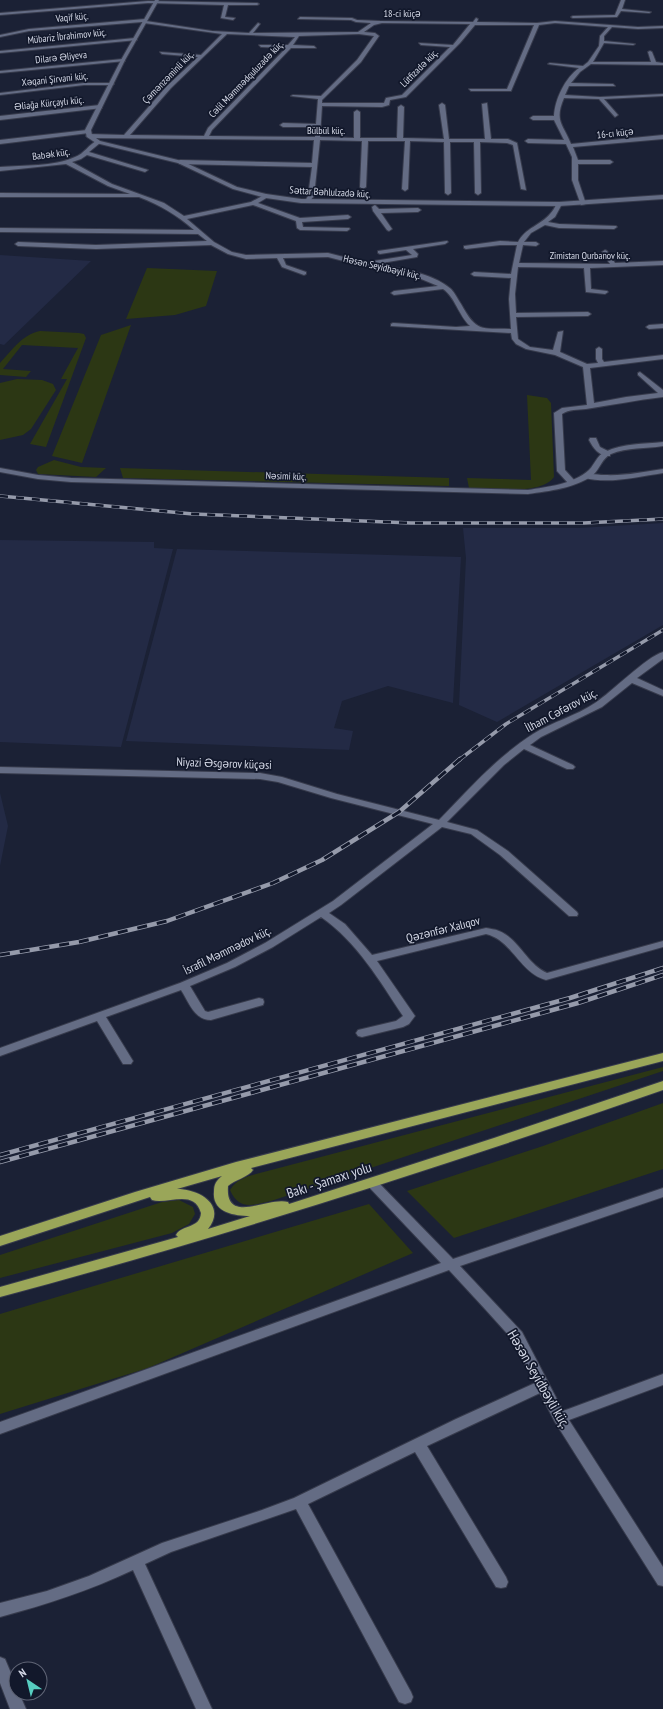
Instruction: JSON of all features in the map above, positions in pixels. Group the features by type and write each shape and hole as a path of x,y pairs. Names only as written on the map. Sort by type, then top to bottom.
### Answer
{"highway":[{"path":"0,1241 140,1195 314,1146 663,1057"},
{"name":"Bakı - Şamaxı yolu","path":"0,1292 186,1242 550,1125 663,1085"},
{"path":"314,1146 229,1178 221,1184 219,1193 222,1202 229,1209 236,1212 245,1212 344,1192"},
{"path":"61,1221 176,1193 195,1196 201,1200 206,1208 208,1216 204,1225 196,1230 75,1272"}],"street":[{"path":"623,0 617,16 618,21 623,23 663,26"},
{"path":"88,134 123,60 157,1"},
{"path":"0,14 157,1 257,4"},
{"path":"226,4 223,18 233,19"},
{"path":"619,10 649,12"},
{"path":"555,22 557,18 566,17 617,16"},
{"path":"300,18 352,19 357,21 378,22"},
{"name":"18-ci küçə","path":"359,33 378,22 476,20 537,24 555,22 638,28 663,26"},
{"name":"Lütfizadə küç.","path":"320,104 386,105 386,100 388,99 404,96 454,46 476,20"},
{"path":"145,21 226,33 359,33 373,34 377,36 360,61 320,100 315,165 311,196 308,202"},
{"name":"Vaqif küç.","path":"0,36 29,30 145,21"},
{"path":"250,34 258,24"},
{"path":"471,90 509,90 537,24"},
{"path":"583,204 575,180 576,162 556,118 556,112 567,84 578,71 590,63 601,46 602,36 612,25"},
{"path":"324,33 327,26"},
{"path":"638,28 663,32"},
{"name":"Çəmənzəminli küç.","path":"126,136 169,87 226,33"},
{"name":"Cəlil Məmmədquluzadə küç.","path":"206,137 210,129 290,46 297,37 297,34"},
{"path":"106,35 112,40"},
{"name":"Mübariz İbrahimov küç.","path":"0,52 112,40 135,39"},
{"path":"602,42 633,44"},
{"path":"421,44 454,46"},
{"path":"261,46 314,47"},
{"path":"650,52 654,64"},
{"path":"162,53 201,56"},
{"name":"Dilarə Əliyeva","path":"0,72 123,60"},
{"path":"590,63 663,64"},
{"path":"550,64 583,67"},
{"name":"Xəqani Şirvani küç.","path":"0,94 84,84 112,84"},
{"path":"567,84 613,85"},
{"path":"562,96 600,98 663,95"},
{"path":"293,96 322,98"},
{"path":"640,96 645,101"},
{"path":"600,98 615,115"},
{"path":"485,104 488,140"},
{"path":"442,105 447,140 448,193"},
{"name":"Əliağa Kürçaylı küç.","path":"0,118 100,107"},
{"path":"400,139 401,107"},
{"path":"357,112 357,139"},
{"path":"533,118 556,118"},
{"path":"283,125 318,126"},
{"name":"Bülbül küç.","path":"0,142 88,134 317,139 508,140 515,144 524,189"},
{"name":"Səttar Bəhlulzadə küç.","path":"88,134 98,142 180,162 227,186 266,196 308,202 583,204 662,198"},
{"name":"16-cı küçə","path":"528,141 569,144 663,137"},
{"path":"655,138 663,145"},
{"path":"363,187 365,139"},
{"path":"405,189 408,139"},
{"path":"477,140 478,193"},
{"name":"Babək küç.","path":"0,169 68,162 80,158 98,142"},
{"path":"86,153 145,170"},
{"name":"Həsən Seyidbəyli küç.","path":"68,162 110,184 162,204 183,218 212,243 221,249 238,255 279,257 321,255 416,274 444,286 454,297 466,319 475,328"},
{"path":"180,162 315,165"},
{"path":"576,162 610,162"},
{"path":"0,195 142,196"},
{"path":"183,218 254,204 266,196"},
{"path":"373,203 376,211 389,229"},
{"path":"254,204 299,220 348,217"},
{"path":"559,204 554,215 545,223 524,236 520,242 514,276 512,299 515,340 519,344 556,353 578,361 586,366 663,357"},
{"path":"376,211 418,210"},
{"path":"299,220 300,228 302,229 347,229"},
{"path":"100,231 103,223"},
{"path":"545,223 559,226 614,227"},
{"path":"0,230 199,232"},
{"path":"5,238 10,230"},
{"path":"380,252 445,242"},
{"path":"466,247 520,242 536,244"},
{"path":"18,244 96,246 212,243"},
{"path":"370,265 378,262 415,256 415,254 408,248"},
{"path":"336,257 341,249"},
{"path":"605,252 614,266"},
{"path":"279,257 284,266 304,273"},
{"name":"Zimistan Qurbanov küç.","path":"516,265 614,266 663,264"},
{"path":"587,266 588,291 605,292"},
{"path":"474,274 514,276"},
{"path":"394,293 444,286"},
{"path":"514,315 588,314"},
{"path":"393,325 456,329 475,328 485,330 514,330"},
{"path":"649,327 663,326"},
{"path":"556,353 561,332"},
{"path":"599,349 599,359 602,364"},
{"path":"655,358 663,361"},
{"path":"586,366 591,401 590,406"},
{"path":"640,374 663,395"},
{"path":"571,481 561,471 558,413 563,410 580,409 626,399 663,395"},
{"path":"593,440 597,448 607,454"},
{"path":"587,476 603,456 607,454 623,449 663,444"},
{"name":"Nəsimi küç.","path":"0,470 38,477 70,480 518,492 539,491 587,476"},
{"path":"587,476 622,476 663,471"},
{"name":"İlham Cəfərov küç.","path":"440,824 501,763 523,745 558,724 600,705 663,655"},
{"path":"631,679 663,693"},
{"path":"523,745 570,767"},
{"name":"Niyazi Əsgərov küçəsi","path":"0,770 271,777 334,796 474,832 504,853 573,914"},
{"name":"İsrafil Məmmədov küç.","path":"0,1052 184,985 269,945 322,913 440,824"},
{"path":"322,913 341,926 370,959 409,1016 405,1021 399,1024 362,1033"},
{"name":"Qəzənfər Xalıqov","path":"370,959 486,931 493,932 500,936 532,970 538,975 546,977 663,944"},
{"path":"184,985 202,1013 206,1016 211,1016 259,1002"},
{"path":"100,1016 127,1061"},
{"name":"Həsən Seyidbəyli küç.","path":"372,1183 452,1264 513,1331 523,1346 542,1386 560,1418 663,1580"},
{"path":"0,1428 452,1264 663,1192"},
{"path":"560,1418 663,1379"},
{"path":"0,1610 47,1598 87,1583 167,1547 265,1515 299,1502 542,1386"},
{"path":"418,1444 501,1582"},
{"path":"299,1502 405,1697"},
{"path":"136,1561 204,1709"},
{"path":"0,1664 18,1709"}],"shaded area":[{"path":"0,255 91,261 4,345 0,344"},
{"path":"663,523 663,625 497,722 459,705 466,558 463,528 579,528"},
{"path":"0,540 154,542 154,548 173,549 121,747 0,742"},
{"path":"177,549 461,557 453,703 388,686 342,701 334,728 353,731 349,750 126,741"},
{"path":"0,793 8,826 0,866"}],"green space":[{"path":"147,268 217,271 206,306 175,315 126,319"},
{"path":"131,325 82,463 52,456 101,335"},
{"path":"40,331 79,333 84,334 86,338 46,447 30,444 67,379 61,379 78,348 22,345 3,369 31,371 26,377 0,375 0,363 13,348 28,335"},
{"path":"17,379 42,380 53,384 56,390 31,429 23,435 0,440 0,383"},
{"path":"527,395 547,398 551,403 554,477 547,483 538,487 527,489 501,490 469,488 467,478 531,480"},
{"path":"54,460 81,467 106,468 96,477 38,474 36,470 38,467"},
{"path":"120,468 449,478 449,486 123,478"},
{"path":"663,1067 663,1071 271,1201 252,1205 242,1204 234,1197 230,1190 238,1181 252,1175"},
{"path":"663,1103 663,1169 454,1238 407,1191 543,1146"},
{"path":"179,1200 193,1207 195,1214 189,1224 172,1233 0,1278 0,1255 162,1202"},
{"path":"369,1204 413,1253 148,1368 0,1414 0,1314"}],"railway":[{"path":"0,496 193,514 411,523 584,523 663,519"},
{"path":"459,760 506,724 663,630"},
{"path":"0,955 79,942 167,921 273,883 322,860 399,812 460,759"},
{"path":"0,1155 570,998 663,968"},
{"path":"0,1162 578,1003 663,975"}]}
